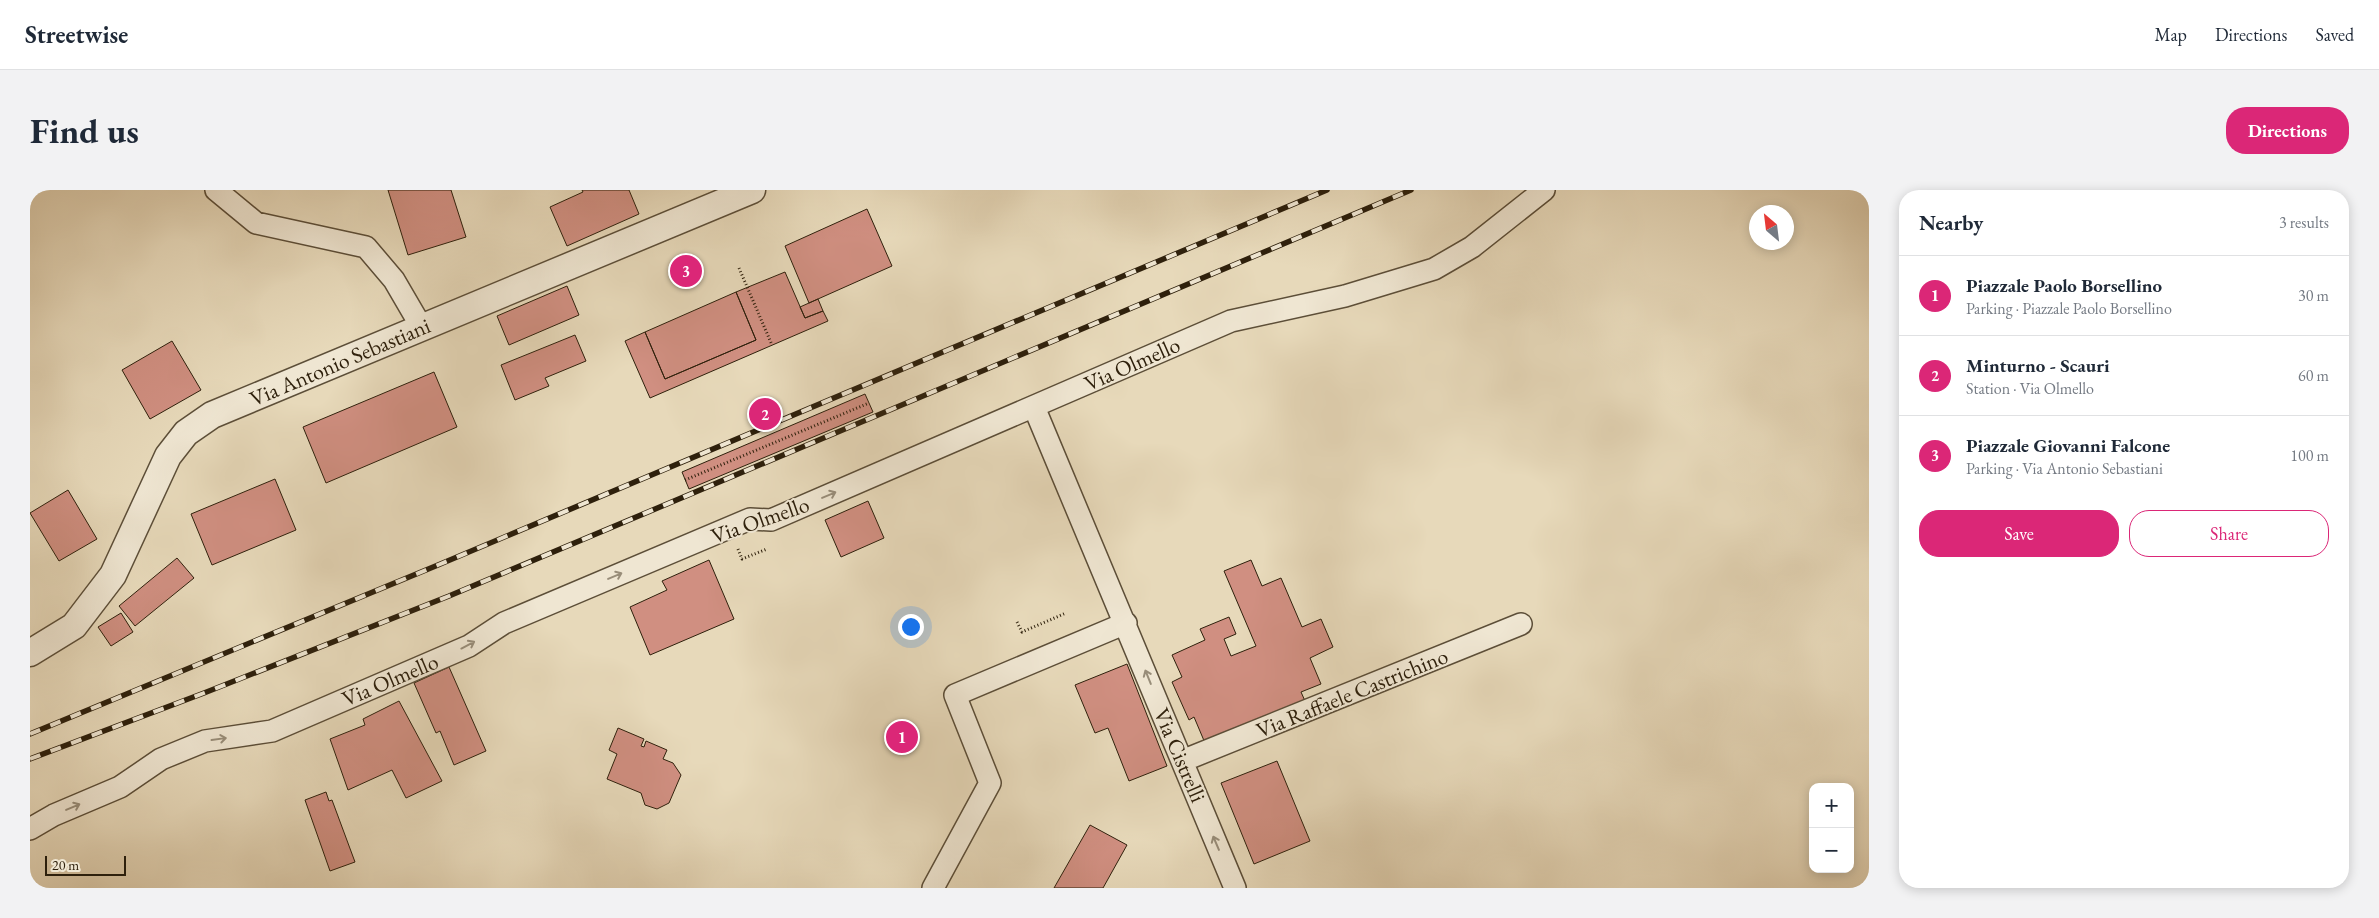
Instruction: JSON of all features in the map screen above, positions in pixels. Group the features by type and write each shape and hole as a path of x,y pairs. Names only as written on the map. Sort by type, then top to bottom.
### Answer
{"street":[{"path":"216,190 256,224 366,247 394,280 422,328"},
{"name":"Via Antonio Sebastiani","path":"30,653 74,626 113,576 168,456 186,433 212,415 752,190"},
{"name":"Via Olmello","path":"30,829 54,815 120,787 161,758 205,741 272,731 469,646 513,619 750,519 771,520 1231,321 1345,296 1434,269 1472,247 1544,190"},
{"name":"Via Cistrelli","path":"1034,407 1126,623 1235,888"},
{"path":"933,888 990,783 955,695 1126,623"},
{"name":"Via Raffaele Castrichino","path":"1182,762 1521,624"}],"path":[{"path":"739,268 772,345"},
{"path":"751,298 756,296"},
{"path":"767,333 771,331"},
{"path":"685,480 869,403"},
{"path":"742,559 767,549"},
{"path":"1017,622 1022,632 1066,613"}],"building":[{"path":"388,190 451,190 466,237 408,255"},
{"path":"582,190 629,190 639,214 567,246 550,207 583,192"},
{"path":"867,209 892,266 809,303 785,246"},
{"path":"785,272 805,318 823,311 828,321 650,398 625,341 645,332 665,379 756,340 736,292"},
{"path":"567,286 579,315 509,345 497,316"},
{"path":"736,292 756,340 665,379 645,332"},
{"path":"818,299 823,311 805,318 800,307"},
{"path":"575,335 586,361 545,378 549,386 515,400 501,365"},
{"path":"172,341 201,390 150,419 122,370"},
{"path":"434,372 457,427 326,483 303,427"},
{"path":"865,394 873,412 689,489 682,472"},
{"path":"275,479 296,530 212,565 191,514"},
{"path":"68,490 97,539 59,561 30,513"},
{"path":"868,501 884,538 841,557 825,520"},
{"path":"177,558 194,578 135,626 119,606"},
{"path":"709,560 734,619 650,655 630,607 667,590 662,581"},
{"path":"1251,560 1262,586 1281,578 1302,627 1321,619 1333,647 1310,658 1321,684 1301,692 1305,701 1205,743 1194,717 1189,720 1172,682 1182,677 1172,655 1205,640 1200,629 1229,617 1236,634 1224,639 1231,656 1256,646 1224,571"},
{"path":"121,613 133,632 111,646 98,627"},
{"path":"1127,664 1167,766 1129,781 1108,728 1095,733 1075,685"},
{"path":"449,667 486,751 454,765 440,731 436,733 414,683"},
{"path":"399,701 442,781 406,798 392,770 348,790 330,739 365,725 363,719"},
{"path":"618,728 644,739 641,746 644,747 646,741 667,750 663,759 673,763 681,775 669,803 657,809 645,805 641,793 607,779 617,754 609,750"},
{"path":"1277,761 1310,841 1254,864 1221,783"},
{"path":"326,792 329,801 332,800 355,862 330,871 305,800"},
{"path":"1090,825 1127,845 1103,888 1054,888"}],"railway":[{"path":"30,734 438,565 1327,190"},
{"path":"30,759 204,693 449,596 1411,190"}],"place":[{"name":"Piazzale Giovanni Falcone","path":"686,271"},
{"name":"Minturno - Scauri","path":"765,414"},
{"name":"Piazzale Paolo Borsellino","path":"902,737"}]}
